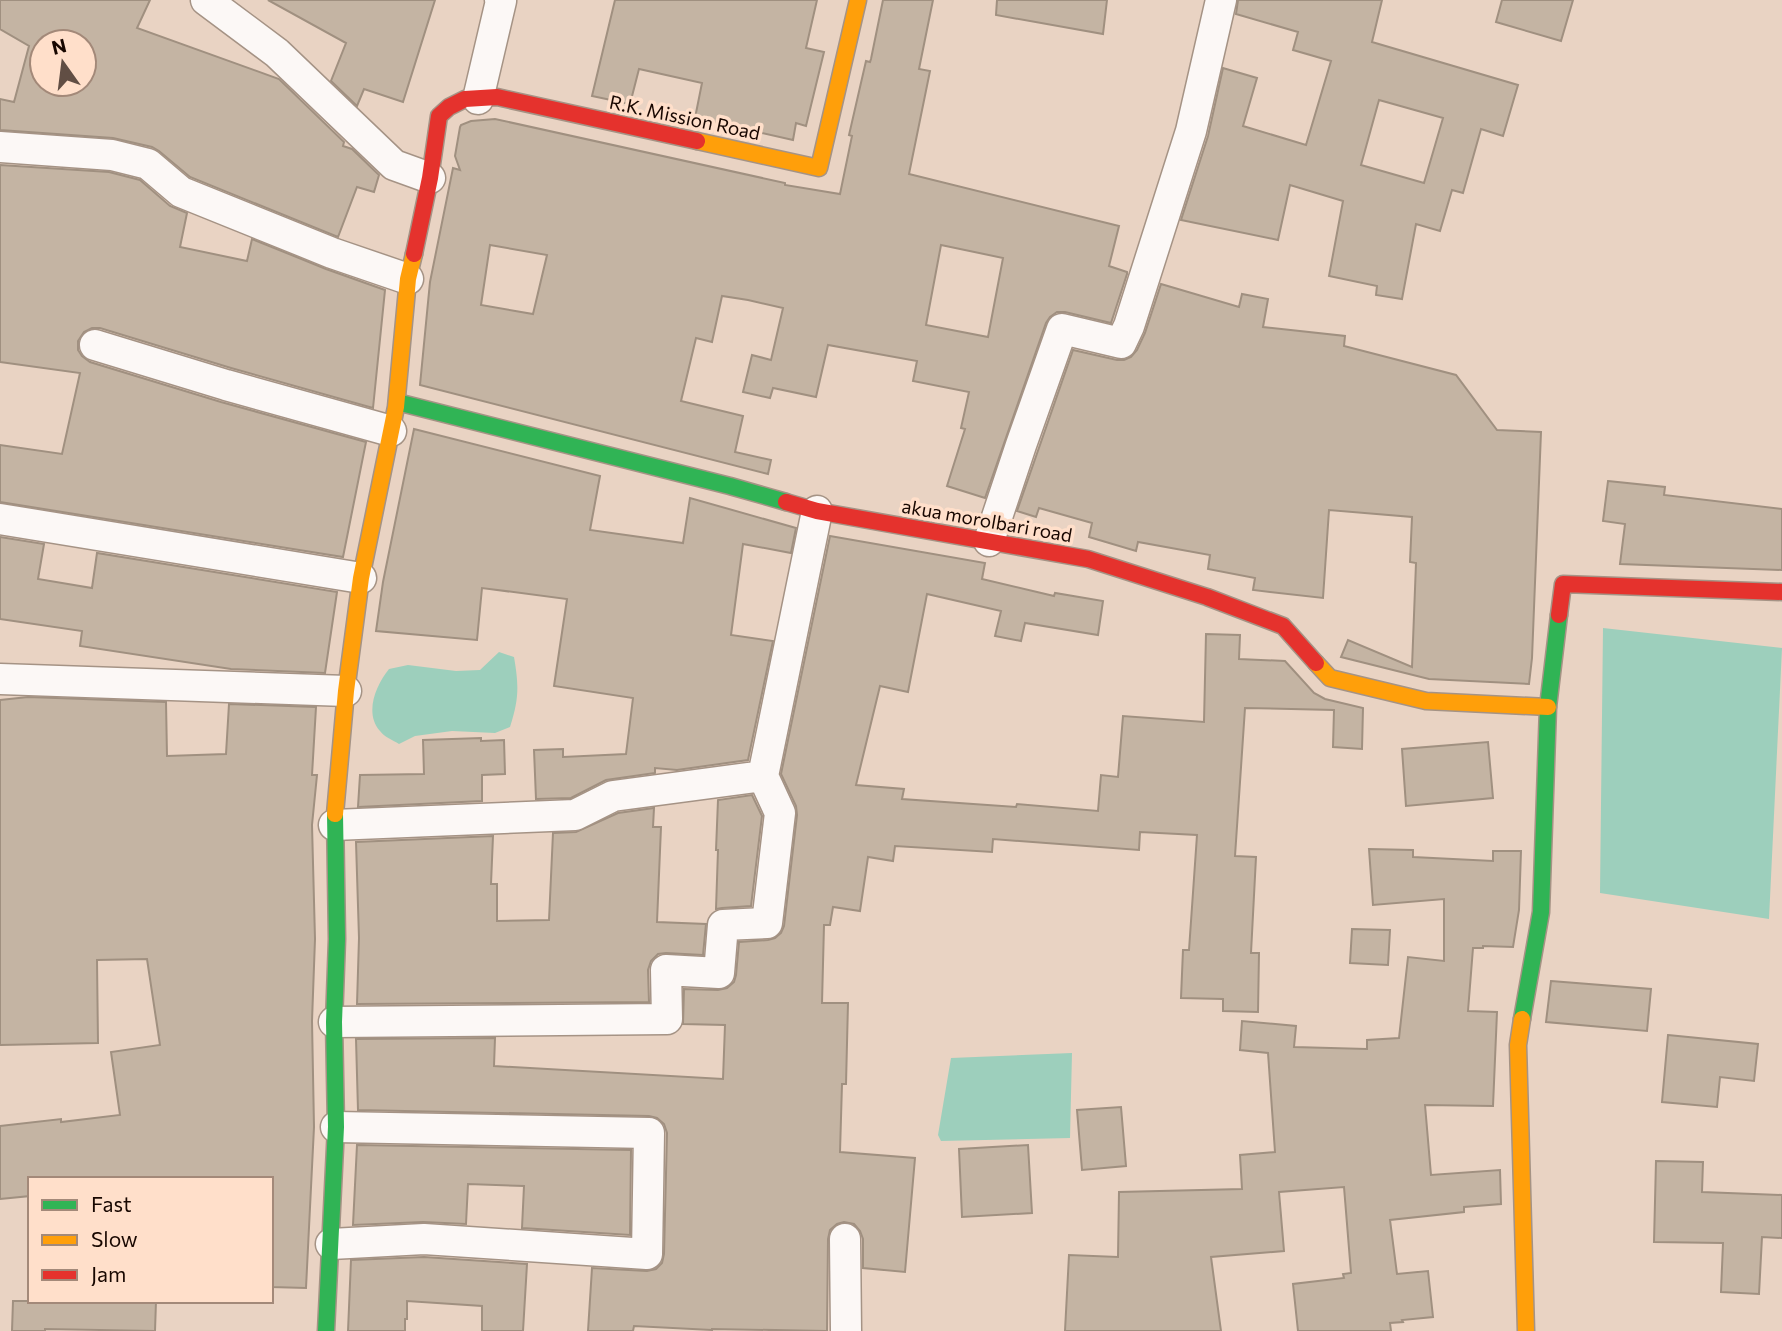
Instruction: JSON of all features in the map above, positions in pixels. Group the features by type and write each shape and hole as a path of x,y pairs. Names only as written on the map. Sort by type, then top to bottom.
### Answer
{"street":[{"path":"206,0 277,53 394,166 430,178 408,279 394,417 361,578 346,691 334,825 337,939 334,1022 336,1127 326,1331"},
{"path":"478,99 500,0"},
{"name":"R.K. Mission Road","path":"430,178 439,116 449,107 465,100 497,97 819,168 858,0"},
{"path":"989,541 1062,329 1121,343 1129,326 1191,131 1221,0"},
{"path":"0,147 113,155 148,164 181,192 332,253 408,279"},
{"path":"95,345 226,385 394,417"},
{"name":"akua morolbari road","path":"394,417 730,486 817,511 1088,559 1207,597 1283,626 1330,678 1426,701 1548,707"},
{"path":"334,1022 667,1019 666,970 719,973 723,925 767,923 780,813 763,776 817,511"},
{"path":"0,519 361,578"},
{"path":"1526,1331 1518,1045 1541,912 1548,707 1563,584 1782,592"},
{"path":"0,679 346,691"},
{"path":"334,825 575,815 613,796 763,776"},
{"path":"331,1244 424,1239 647,1254 649,1133 336,1127"},
{"path":"845,1239 846,1331"}],"shaded area":[{"path":"1603,628 1782,648 1769,919 1600,893"},
{"path":"499,652 514,657 516,667 517,700 510,727 495,733 452,731 415,736 399,744 384,735 375,724 372,708 376,691 389,669 408,665 456,671 480,670"},
{"path":"1072,1053 1070,1138 941,1141 938,1135 951,1058"}],"building":[{"path":"0,0 150,0 137,28 279,79 344,142 343,146 352,149 379,175 374,192 357,187 338,237 190,177 152,147 113,138 0,130 0,99 14,102 28,50 28,98 98,98 98,28 28,28 28,45 0,29"},
{"path":"268,0 435,0 403,102 364,89 357,106 331,81 346,43"},
{"path":"615,0 817,0 806,48 824,52 806,126 796,123 793,140 695,118 702,83 639,69 630,104 592,96"},
{"path":"883,0 933,0 919,69 930,71 909,174 1119,226 1109,266 1127,274 1111,323 1065,312 1057,312 1050,317 985,498 947,486 965,429 961,428 969,392 913,381 917,361 828,345 816,397 773,388 770,398 743,392 752,355 771,360 783,308 748,300 722,296 712,342 696,338 681,401 743,416 735,452 771,460 768,474 420,385 430,282 453,168 460,170 455,156 461,125 471,121 495,119 785,185 840,194 852,136 849,135 866,61 870,62","holes":["490,245 547,255 533,314 481,305","941,245 1003,258 988,337 926,325"]},
{"path":"997,0 1107,0 1103,34 996,15"},
{"path":"1238,0 1382,0 1372,42 1518,85 1503,136 1481,129 1463,193 1452,190 1440,231 1416,224 1402,299 1376,295 1377,286 1329,276 1343,201 1290,185 1278,240 1181,220 1208,136 1223,68 1257,78 1243,126 1306,145 1331,61 1293,50 1298,32 1236,14","holes":["1379,100 1443,118 1424,183 1361,165"]},
{"path":"1502,0 1573,0 1561,41 1496,22"},
{"path":"0,165 109,172 140,180 170,206 187,213 180,247 247,261 252,239 385,290 373,408 100,328 84,332 78,341 78,350 90,362 366,442 343,557 0,502 0,445 62,454 80,373 0,362"},
{"path":"1161,284 1239,307 1242,294 1268,299 1263,327 1345,336 1344,346 1456,375 1497,430 1541,432 1529,684 1429,679 1341,657 1348,640 1412,667 1416,563 1410,562 1412,517 1329,510 1323,598 1253,590 1255,578 1208,569 1210,555 1138,542 1136,551 1089,537 1092,523 1039,508 1036,517 1017,511 1073,350 1117,360 1131,357 1145,333"},
{"path":"414,429 600,476 590,530 683,543 690,498 796,528 791,553 743,544 731,635 773,641 748,760 677,770 655,768 655,773 606,780 571,798 536,799 534,750 563,749 563,757 626,754 633,698 554,686 567,599 482,588 477,640 376,631 383,582"},
{"path":"1608,481 1665,487 1664,495 1782,509 1782,570 1620,564 1625,524 1603,521"},
{"path":"830,536 985,563 982,579 1054,596 1055,593 1103,601 1098,635 1025,623 1021,641 995,636 1001,611 927,594 908,692 880,686 856,785 904,789 902,799 1098,811 1101,775 1118,777 1123,716 1204,722 1206,634 1240,635 1239,659 1285,661 1314,693 1325,699 1363,708 1362,749 1333,747 1334,710 1245,708 1235,856 1256,857 1251,953 1259,953 1258,1012 1223,1011 1223,999 1181,998 1183,950 1189,950 1197,835 1140,832 1139,850 993,839 992,852 895,846 893,861 868,857 860,911 833,907 830,925 824,925 822,1003 848,1003 846,1084 842,1084 840,1152 915,1158 905,1272 863,1268 863,1239 860,1231 854,1224 844,1222 830,1230 828,1239 827,1331 634,1326 633,1331 588,1331 592,1268 647,1271 656,1269 662,1263 667,1133 664,1124 649,1116 358,1110 356,1039 495,1038 494,1066 723,1079 725,1025 683,1024 684,989 727,988 734,982 736,975 739,942 775,938 784,926 797,815 796,806 781,774"},
{"path":"0,537 44,544 38,579 92,588 97,553 337,592 325,673 231,669 80,646 82,631 0,619"},
{"path":"28,697 166,702 167,756 226,754 229,704 316,707 312,775 317,775 312,825 315,939 312,1021 314,1127 306,1288 273,1287 273,1177 28,1177 28,1196 0,1199 0,1126 120,1115 111,1052 160,1045 147,959 97,960 98,1043 0,1045 0,700"},
{"path":"481,738 481,741 504,740 505,774 482,775 482,801 358,807 360,775 424,774 423,740"},
{"path":"1488,742 1493,798 1406,806 1402,749"},
{"path":"752,795 762,816 751,906 716,909 718,800"},
{"path":"654,808 653,827 661,827 657,922 706,924 703,955 666,953 658,954 651,961 648,970 649,1002 357,1004 359,938 356,842 493,836 491,884 497,884 497,921 549,920 553,833 576,832 618,813"},
{"path":"1369,849 1413,850 1413,857 1493,861 1493,851 1521,851 1519,910 1513,947 1473,948 1468,1011 1497,1012 1493,1106 1425,1105 1431,1175 1500,1170 1501,1204 1464,1207 1464,1212 1390,1220 1397,1274 1428,1271 1433,1317 1390,1323 1391,1331 1298,1331 1293,1284 1344,1278 1343,1274 1351,1273 1344,1187 1279,1192 1284,1251 1211,1257 1221,1331 1065,1331 1069,1255 1118,1257 1119,1192 1242,1189 1240,1155 1275,1152 1268,1053 1240,1050 1242,1021 1296,1026 1294,1047 1367,1049 1367,1040 1399,1038 1408,957 1444,961 1444,899 1373,905"},
{"path":"1352,929 1390,930 1388,965 1350,963"},
{"path":"1551,981 1651,989 1647,1031 1546,1022"},
{"path":"1668,1035 1758,1044 1754,1081 1720,1077 1717,1107 1662,1102"},
{"path":"1121,1107 1126,1166 1082,1170 1077,1110"},
{"path":"357,1145 631,1150 630,1235 522,1228 524,1186 468,1184 466,1224 423,1222 353,1225"},
{"path":"1028,1145 1032,1213 962,1217 959,1149"},
{"path":"1656,1161 1703,1162 1702,1192 1782,1195 1782,1238 1762,1237 1759,1294 1721,1292 1723,1243 1654,1242"},
{"path":"424,1257 527,1264 523,1331 482,1331 482,1306 407,1301 405,1331 348,1331 351,1260"},
{"path":"13,1301 156,1303 155,1331 12,1331"}],"traffic: fast":[{"path":"397,402 786,502"},
{"path":"1522,1019 1541,912 1548,707 1559,615"},
{"path":"326,1331 336,1127 335,814"}],"traffic: slow":[{"path":"697,141 819,168 858,0"},
{"path":"335,814 346,691 361,578 396,407 408,279 414,254"},
{"path":"1316,663 1330,678 1426,701 1548,707"},
{"path":"1522,1019 1518,1045 1526,1331"}],"traffic: jam":[{"path":"414,254 430,178 439,116 465,99 497,97 697,141"},
{"path":"786,502 817,511 1088,559 1207,597 1283,626 1316,663"},
{"path":"1559,615 1563,584 1782,592"}]}
